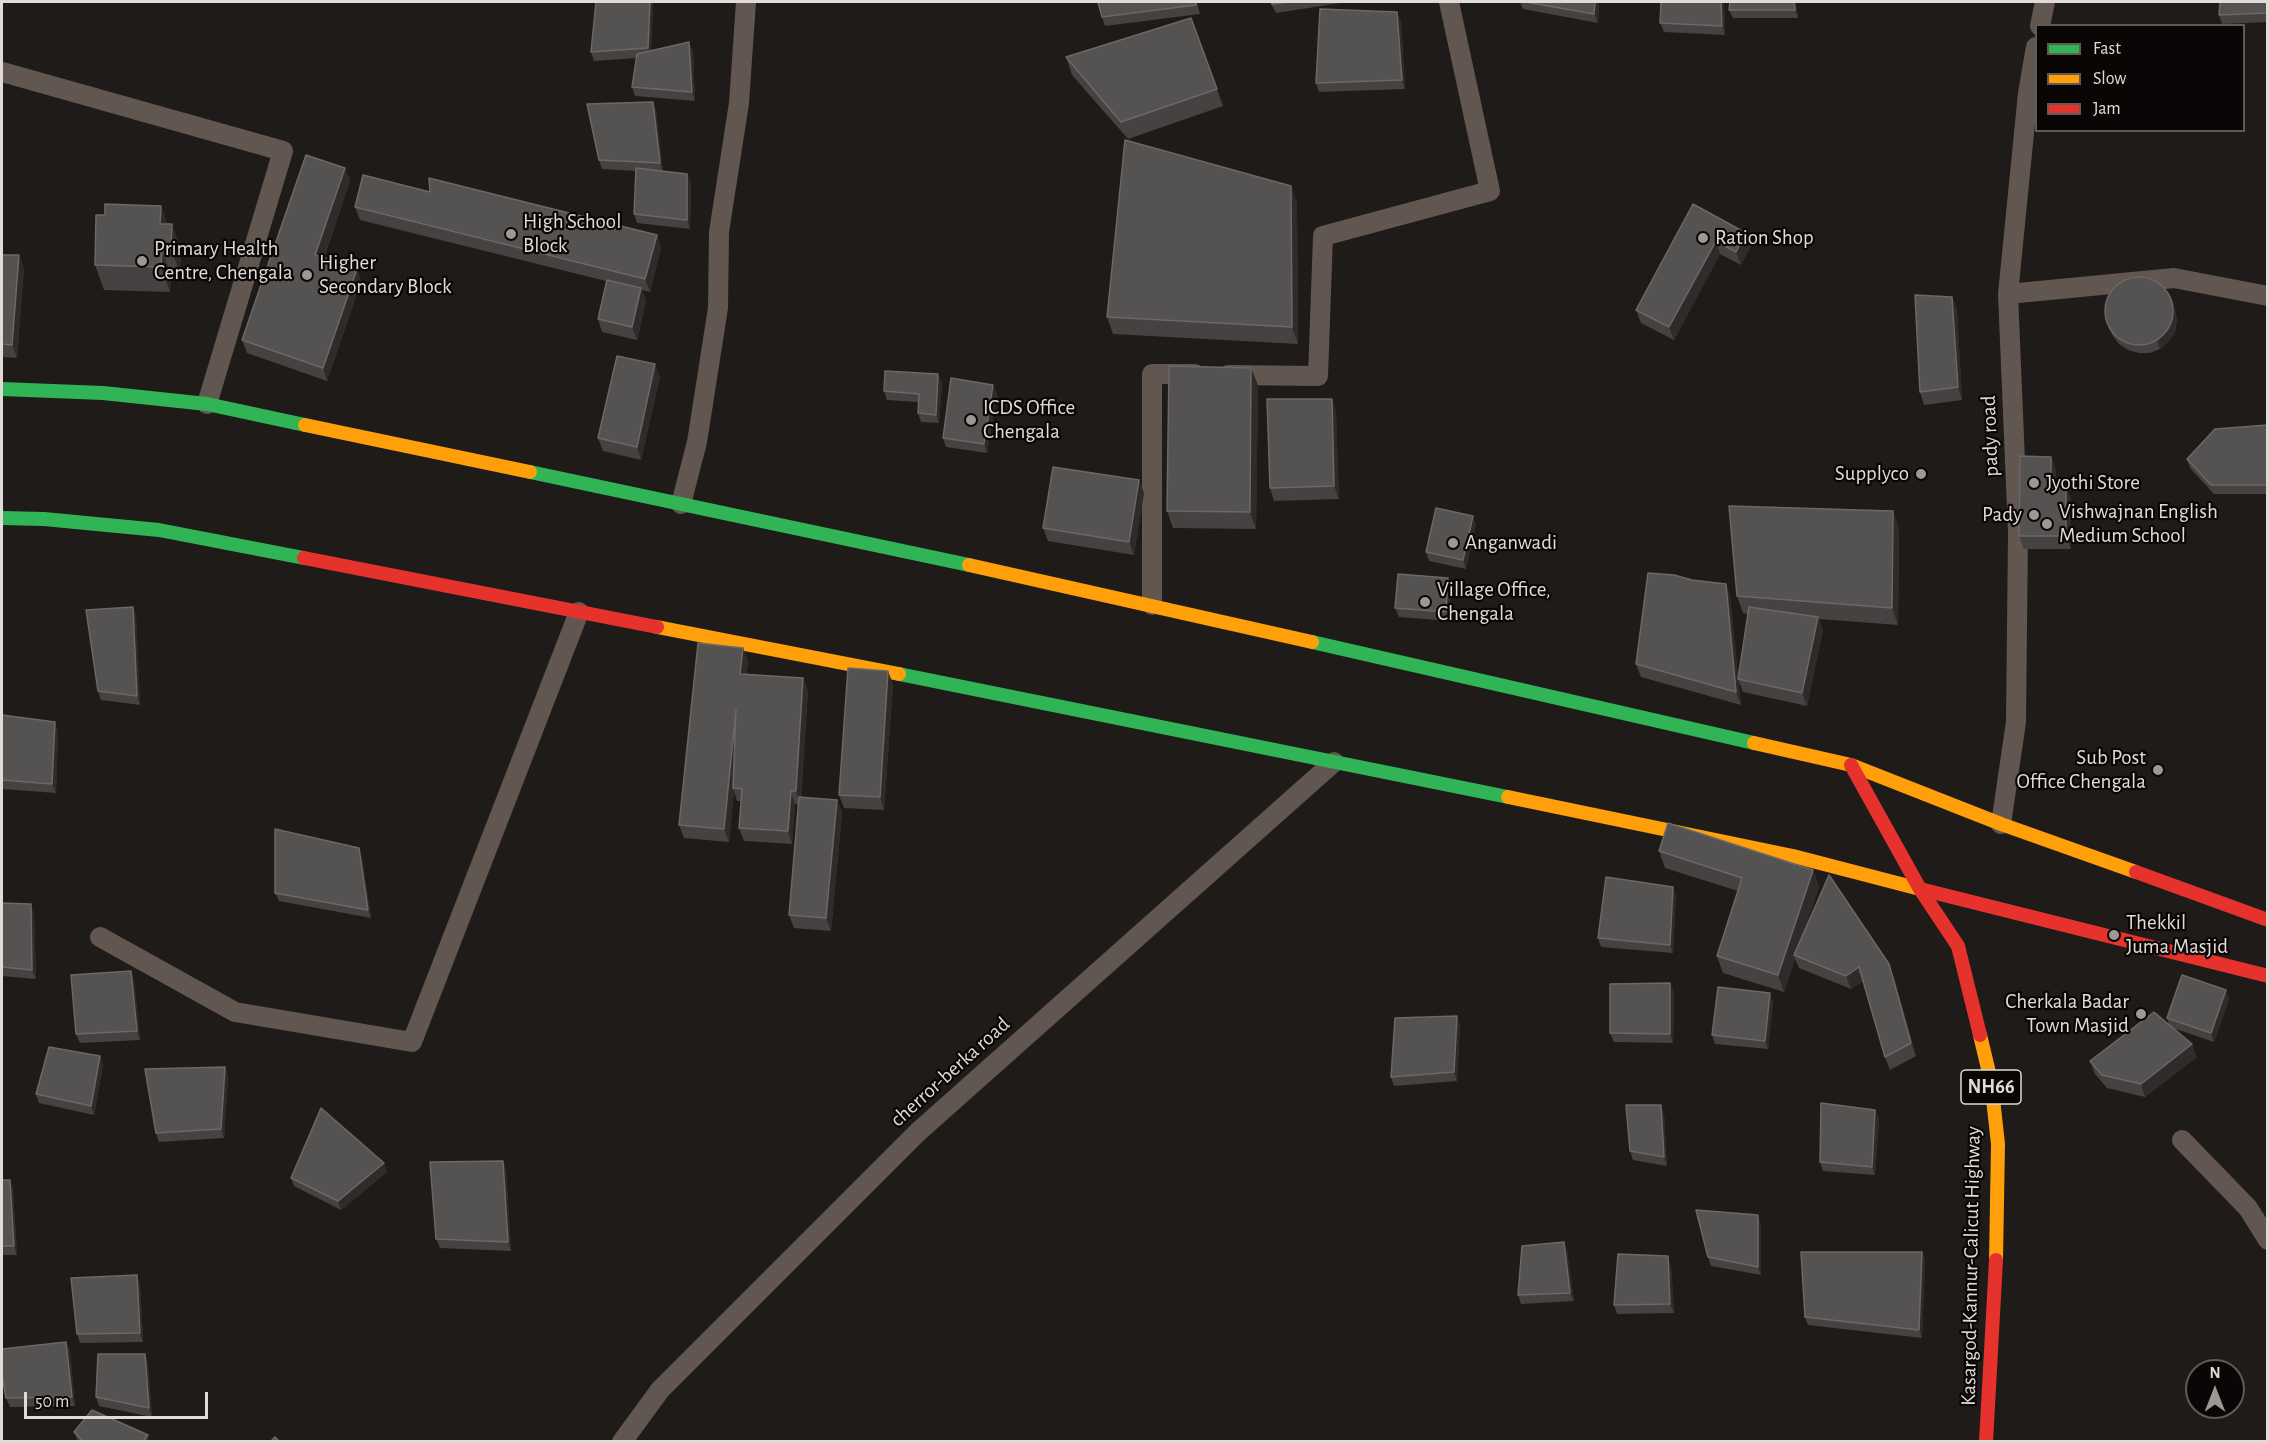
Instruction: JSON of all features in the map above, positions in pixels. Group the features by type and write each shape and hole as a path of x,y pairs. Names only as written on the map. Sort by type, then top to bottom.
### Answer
{"main road":[{"path":"2,389 103,393 207,404 1152,605 1851,765 2001,824 2268,920"},
{"path":"2,518 44,519 159,530 1053,704 1793,856 2268,976"},
{"name":"Kasargod-Kannur-Calicut Highway","path":"1851,765 1920,889 1958,946 1991,1082 1998,1144 1996,1293 1986,1442"}],"street":[{"path":"681,504 697,442 718,308 718,232 738,103 746,2"},
{"path":"1152,605 1152,374 1318,376 1323,236 1490,191 1449,2"},
{"path":"2040,24 2045,2"},
{"name":"pady road","path":"2001,824 2016,722 2018,545 2008,294 2028,93 2035,57"},
{"path":"2,72 283,151 207,404"},
{"path":"2008,294 2174,278 2268,296"},
{"path":"100,937 236,1012 412,1042 579,612"},
{"name":"cherror-berka road","path":"622,1442 660,1390 918,1132 1334,762"},
{"path":"2182,1140 2248,1208 2268,1240"}],"building":[{"path":"596,2 650,2 648,48 591,52"},
{"path":"1098,2 1196,2 1196,5 1102,17"},
{"path":"1526,2 1595,2 1594,14"},
{"path":"1661,2 1721,2 1722,26 1660,23"},
{"path":"1730,2 1794,2 1795,10 1729,10"},
{"path":"2220,2 2268,2 2268,13 2219,15"},
{"path":"1320,9 1397,12 1402,80 1316,83"},
{"path":"1191,18 1217,89 1121,122 1066,57"},
{"path":"689,42 692,92 632,87 637,54"},
{"path":"653,102 660,163 599,160 587,104"},
{"path":"1125,140 1291,186 1292,327 1107,317"},
{"name":"Higher Secondary Block","path":"306,155 345,168 315,255 357,269 323,368 242,340"},
{"path":"636,168 687,174 687,220 634,214"},
{"name":"High School Block","path":"363,175 430,192 429,178 657,235 645,279 355,207"},
{"path":"105,204 161,206 160,224 172,224 171,248 162,251 161,267 95,265 96,215 105,215"},
{"path":"1693,204 1746,233 1736,252 1716,241 1669,327 1636,310"},
{"path":"2,255 19,255 12,345 2,344"},
{"path":"2139,277 2152,280 2163,287 2170,298 2173,311 2170,324 2163,335 2152,342 2139,345 2126,342 2115,335 2108,324 2105,311 2108,298 2115,287 2126,280"},
{"path":"607,280 641,288 632,327 598,319"},
{"path":"1915,295 1952,297 1958,387 1920,392"},
{"path":"617,356 655,364 637,447 598,438"},
{"path":"1169,366 1251,368 1250,512 1167,511"},
{"path":"885,371 938,374 936,415 918,413 919,394 884,391"},
{"name":"ICDS Office Chengala","path":"951,378 993,385 984,444 943,438"},
{"path":"1267,399 1332,399 1334,486 1270,488"},
{"path":"2268,425 2267,485 2211,485 2187,459 2215,429"},
{"name":"Vishwajnan English Medium School","path":"2020,456 2051,457 2051,486 2066,486 2066,536 2019,536"},
{"path":"1053,467 1139,480 1129,542 1043,528"},
{"path":"1729,506 1893,511 1892,608 1737,596"},
{"name":"Anganwadi","path":"1436,508 1473,516 1463,560 1426,552"},
{"path":"1648,573 1726,584 1736,692 1636,664"},
{"name":"Village Office, Chengala","path":"1398,574 1448,578 1446,612 1395,608"},
{"path":"133,607 137,696 98,691 86,610"},
{"path":"1749,607 1818,617 1802,693 1738,679"},
{"path":"698,643 743,648 740,674 803,678 796,791 791,791 788,831 739,828 742,789 733,788 736,710 724,829 679,825"},
{"path":"848,668 888,671 880,797 839,795"},
{"path":"2,715 55,722 52,784 2,780"},
{"path":"799,797 837,800 826,918 789,915"},
{"path":"1668,823 1813,870 1778,975 1717,956 1742,878 1659,851"},
{"path":"275,829 359,848 368,910 275,893"},
{"path":"1829,875 1889,964 1911,1043 1885,1057 1859,967 1846,976 1794,955"},
{"path":"1606,877 1673,887 1670,945 1598,938"},
{"path":"2,903 31,904 32,970 2,967"},
{"path":"131,971 137,1031 76,1034 71,975"},
{"path":"2182,975 2226,990 2211,1033 2167,1018"},
{"path":"1670,983 1670,1034 1610,1033 1610,984"},
{"path":"1718,987 1770,993 1765,1041 1712,1035"},
{"path":"2154,1012 2192,1044 2141,1084 2102,1075 2090,1061"},
{"path":"1457,1016 1454,1072 1391,1077 1395,1018"},
{"path":"49,1047 100,1056 91,1106 36,1094"},
{"path":"225,1067 221,1129 156,1133 145,1069"},
{"path":"1821,1103 1875,1110 1872,1167 1820,1162"},
{"path":"1626,1105 1661,1105 1664,1157 1630,1151"},
{"path":"321,1108 384,1163 338,1201 291,1178"},
{"path":"503,1161 508,1242 436,1239 430,1162"},
{"path":"2,1180 10,1180 14,1246 2,1246"},
{"path":"1696,1210 1758,1215 1758,1267 1708,1257"},
{"path":"1564,1242 1570,1293 1518,1295 1522,1246"},
{"path":"1801,1252 1922,1252 1919,1330 1805,1317"},
{"path":"1618,1254 1668,1256 1670,1304 1614,1305"},
{"path":"137,1275 140,1333 77,1334 71,1278"},
{"path":"66,1342 72,1397 6,1398 2,1376 2,1349"},
{"path":"98,1354 145,1354 149,1408 96,1397"},
{"path":"92,1410 148,1435 143,1442 84,1442 74,1432"},
{"path":"275,1437 280,1442 270,1442"}],"traffic: fast":[{"path":"2,389 103,393 207,404 305,425"},
{"path":"530,472 969,565"},
{"path":"2,518 44,519 159,530 304,558"},
{"path":"1312,642 1754,743"},
{"path":"899,674 1508,797"}],"traffic: slow":[{"path":"305,425 530,472"},
{"path":"969,565 1312,642"},
{"path":"657,627 899,674"},
{"path":"1754,743 1851,765"},
{"path":"1851,765 2001,824 2136,872"},
{"path":"1508,797 1793,856"},
{"path":"1793,856 1920,889"},
{"path":"1980,1035 1991,1081 1998,1144 1996,1260"}],"traffic: jam":[{"path":"304,558 657,627"},
{"path":"1851,765 1920,889 1958,946 1980,1035"},
{"path":"2136,872 2268,920"},
{"path":"1920,889 2268,976"},
{"path":"1986,1442 1996,1260"}],"place":[{"name":"High School Block","path":"511,234"},
{"name":"Ration Shop","path":"1703,238"},
{"name":"Primary Health Centre, Chengala","path":"142,261"},
{"name":"Higher Secondary Block","path":"307,275"},
{"name":"ICDS Office Chengala","path":"971,420"},
{"name":"Supplyco","path":"1921,474"},
{"name":"Jyothi Store","path":"2034,483"},
{"name":"Pady","path":"2034,515"},
{"name":"Vishwajnan English Medium School","path":"2047,524"},
{"name":"Anganwadi","path":"1453,543"},
{"name":"Village Office, Chengala","path":"1425,602"},
{"name":"Sub Post Office Chengala","path":"2158,770"},
{"name":"Thekkil Juma Masjid","path":"2114,935"},
{"name":"Cherkala Badar Town Masjid","path":"2141,1014"}]}
